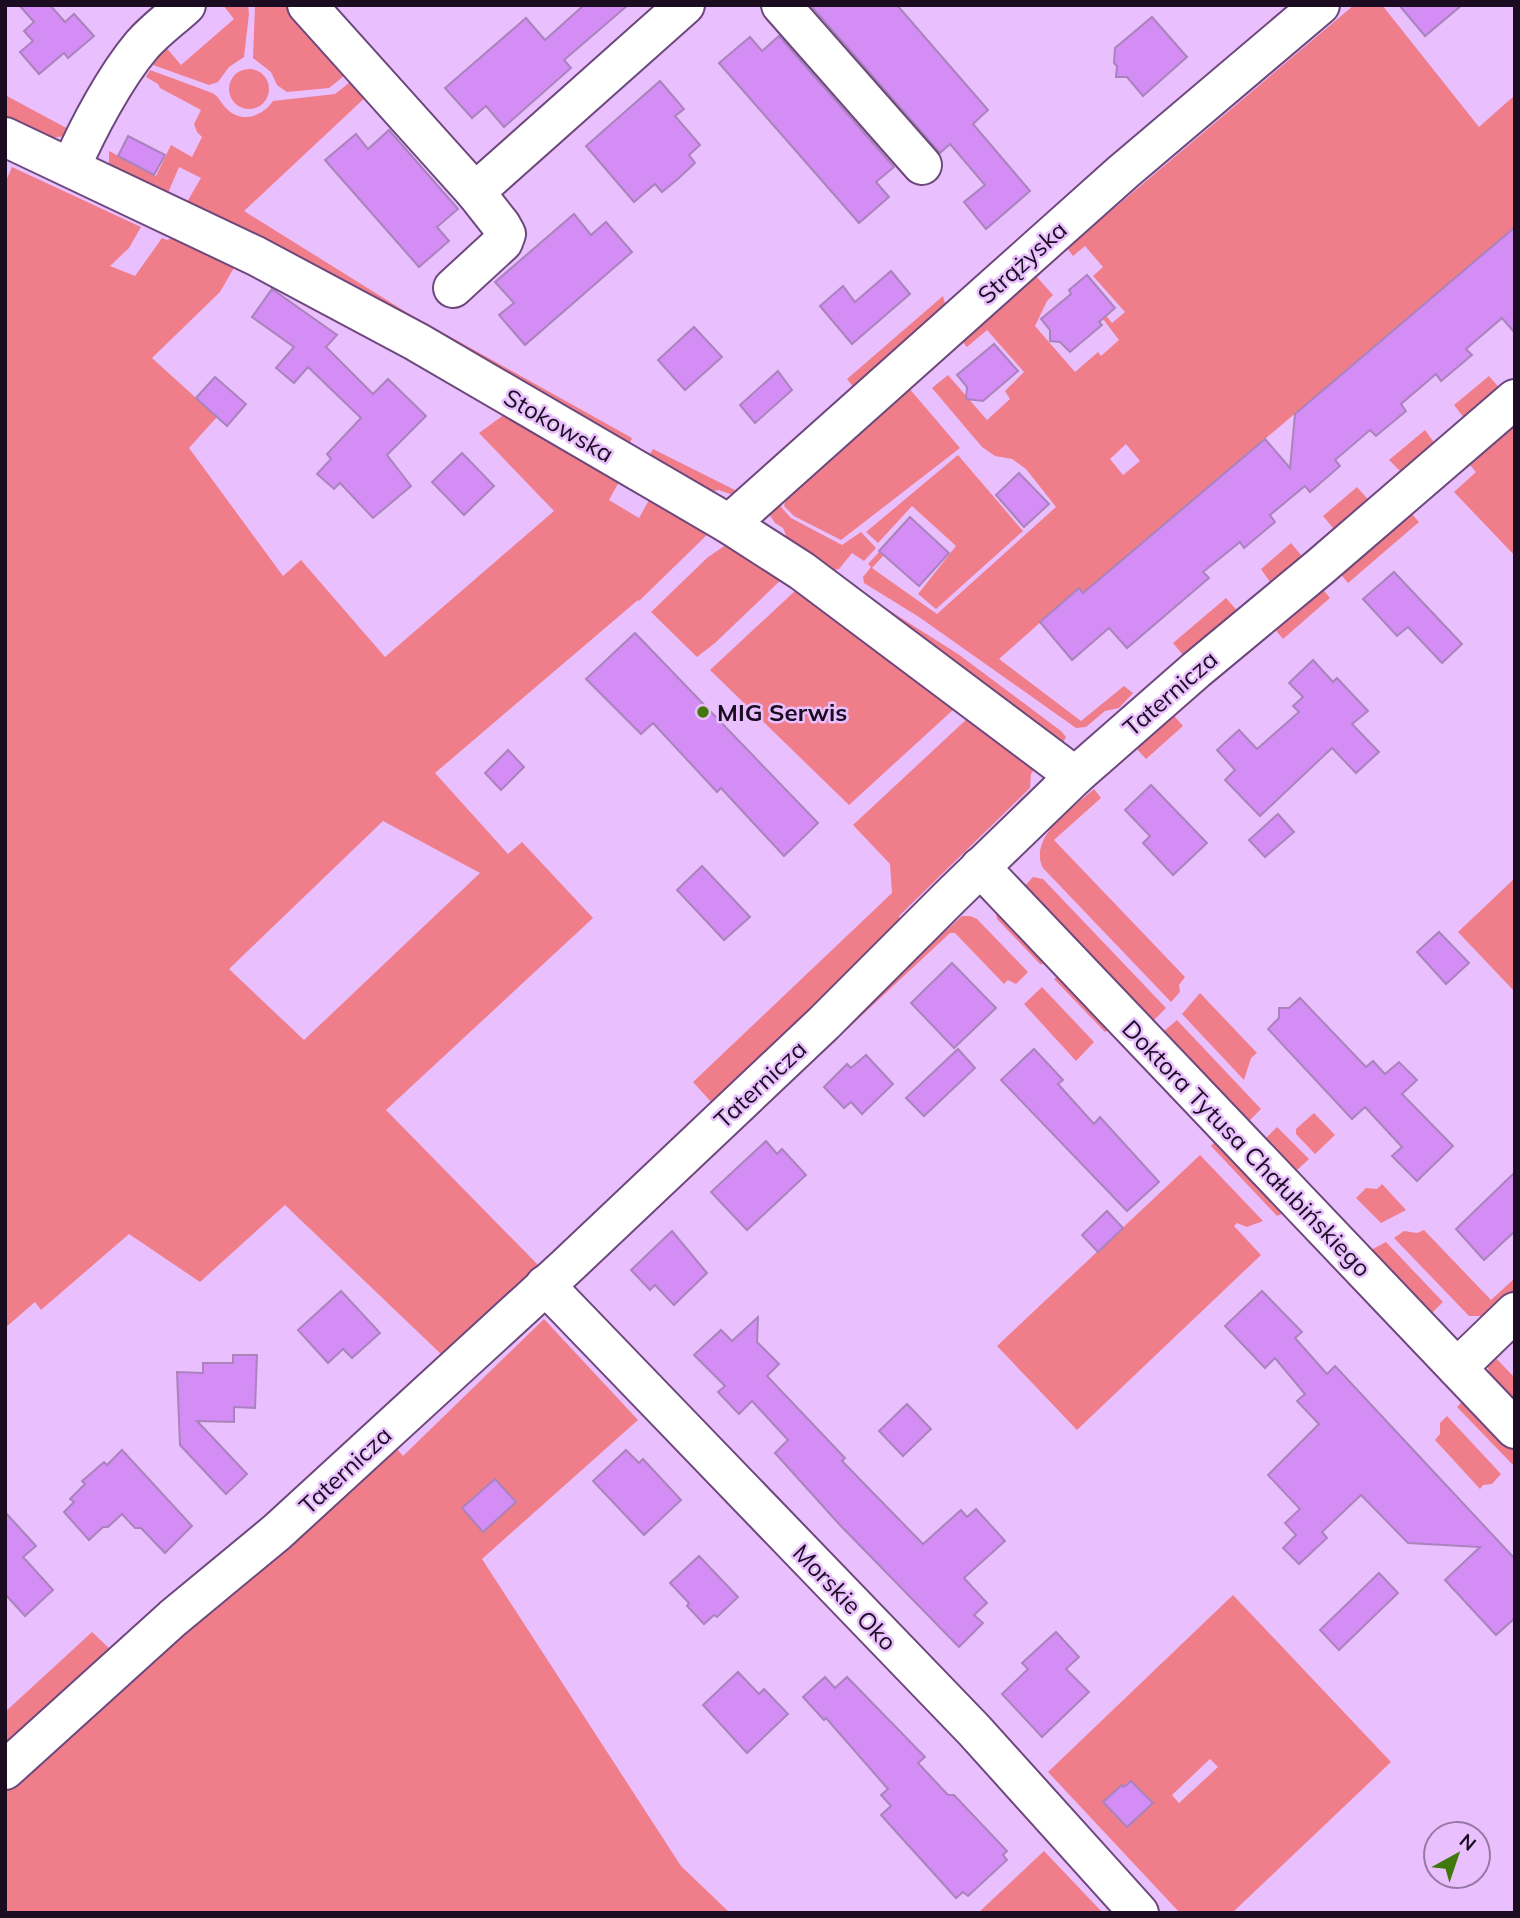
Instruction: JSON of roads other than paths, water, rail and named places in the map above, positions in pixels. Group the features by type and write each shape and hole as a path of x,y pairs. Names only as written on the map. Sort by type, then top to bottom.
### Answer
{"street":[{"path":"71,167 90,127 140,47 187,5"},
{"path":"307,5 475,192 506,234 503,242 453,288"},
{"path":"475,192 685,5"},
{"path":"781,5 922,165"},
{"name":"Strążyska","path":"729,524 1122,172 1320,5"},
{"name":"Stokowska","path":"5,137 213,234 417,342 729,524 802,571 1075,776"},
{"name":"Taternicza","path":"5,1770 173,1618 278,1532 545,1285 814,1032 1075,776 1515,399"},
{"name":"Doktora Tytusa Chałubińskiego","path":"980,867 1515,1429"},
{"name":"Morskie Oko","path":"545,1285 974,1730 1139,1913"},
{"path":"1457,1368 1515,1312"}],"place":[{"name":"MIG Serwis","path":"703,712"}]}
